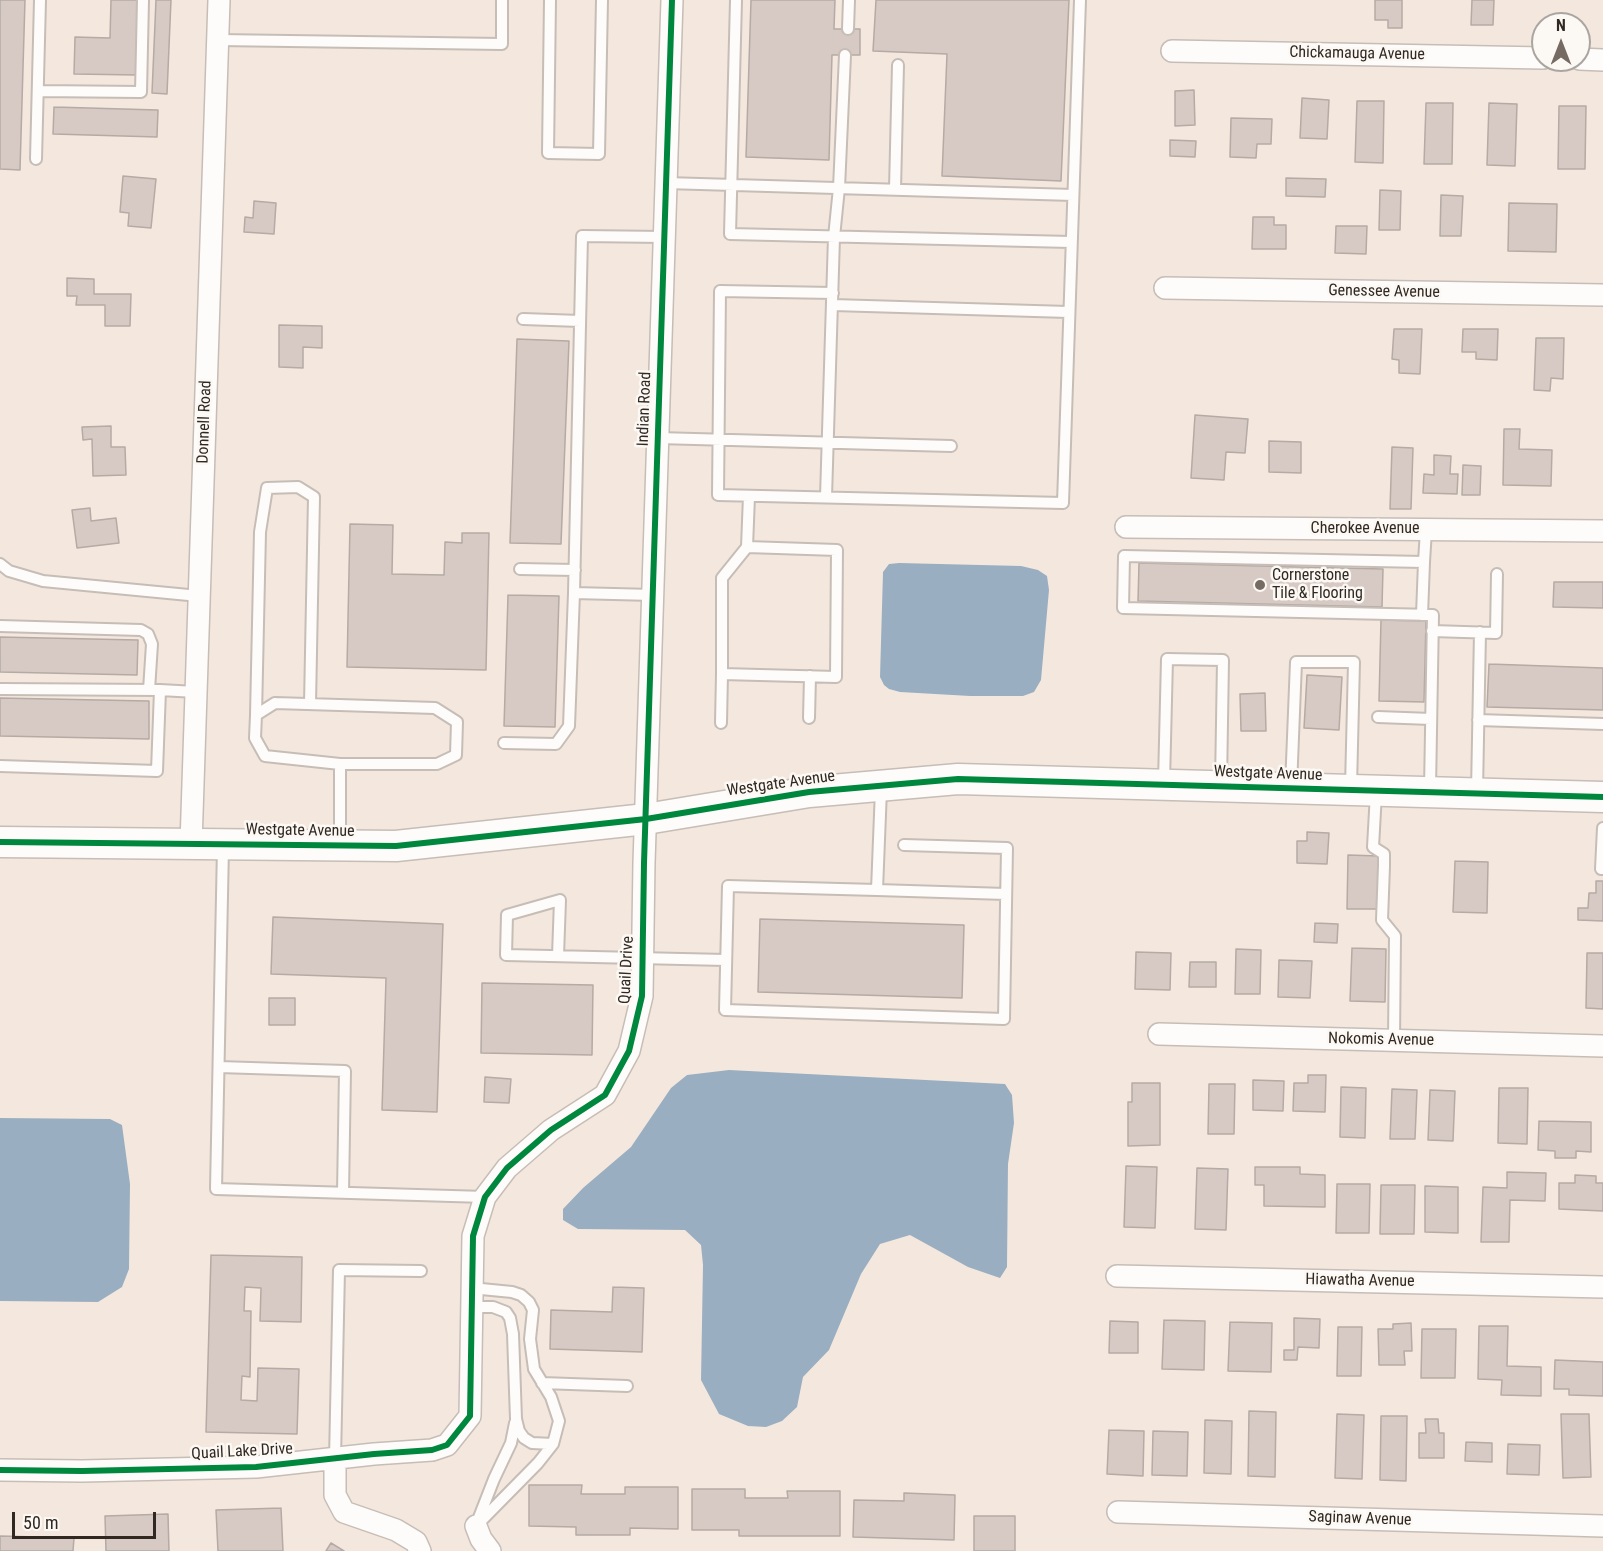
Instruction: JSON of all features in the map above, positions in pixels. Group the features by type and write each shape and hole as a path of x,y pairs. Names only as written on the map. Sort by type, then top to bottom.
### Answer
{"street":[{"name":"Donnell Road","path":"191,844 219,0"},
{"name":"Indian Road","path":"646,819 672,0"},
{"name":"Chickamauga Avenue","path":"1172,51 1531,58"},
{"name":"Genessee Avenue","path":"1165,288 1603,295"},
{"name":"Cherokee Avenue","path":"1126,527 1603,531"},
{"name":"Westgate Avenue","path":"0,842 396,846 646,819 809,792 958,779 1603,798"},
{"name":"Quail Drive","path":"470,1416 472,1236 485,1197 507,1168 551,1130 605,1095 629,1051 642,996 646,819"},
{"name":"Nokomis Avenue","path":"1159,1034 1603,1046"},
{"name":"Hiawatha Avenue","path":"1117,1275 1603,1287"},
{"name":"Quail Lake Drive","path":"0,1470 82,1471 256,1467 432,1450 447,1445 470,1416"},
{"path":"335,1459 335,1495 344,1512 396,1530 416,1542 420,1551"},
{"name":"Saginaw Avenue","path":"1118,1512 1603,1526"},
{"path":"476,1526 490,1551"}],"lane":[{"path":"36,159 40,0"},
{"path":"38,91 141,92 143,0"},
{"path":"218,40 502,44 502,0"},
{"path":"550,0 548,153 599,154 602,0"},
{"path":"736,0 730,234 1071,242"},
{"path":"848,29 849,0"},
{"path":"833,293 720,291 718,495 1063,503 1080,0"},
{"path":"826,497 834,237 839,188 845,55"},
{"path":"895,189 898,65"},
{"path":"666,183 1072,195"},
{"path":"504,743 556,744 569,726 575,570 582,236 664,237"},
{"path":"833,305 1068,312"},
{"path":"523,319 580,321"},
{"path":"658,438 951,446"},
{"path":"256,716 275,703 435,708 457,722 456,755 437,764 340,764 265,756 255,738 260,532 267,488 298,487 314,497 310,704"},
{"path":"721,723 722,578 747,548 749,496"},
{"path":"1422,615 1426,530"},
{"path":"722,674 836,677 837,550 747,548"},
{"path":"1424,562 1124,556 1123,608 1433,615 1430,792"},
{"path":"0,564 9,571 43,580 199,596"},
{"path":"520,569 575,570"},
{"path":"1432,631 1496,633 1497,574"},
{"path":"574,593 653,595"},
{"path":"0,626 141,630 148,634 152,644 157,771 0,766"},
{"path":"1477,794 1480,632"},
{"path":"1164,785 1167,659 1223,660 1221,787"},
{"path":"1291,789 1296,662 1354,662 1363,791 1373,847 1383,854 1382,920 1395,936 1394,1041"},
{"path":"809,718 810,676"},
{"path":"0,688 196,692"},
{"path":"1378,717 1431,719"},
{"path":"1478,720 1603,724"},
{"path":"340,764 340,845"},
{"path":"877,890 881,786"},
{"path":"1603,828 1601,869 1603,869"},
{"path":"223,844 216,1189 485,1197"},
{"path":"904,845 1007,848 1004,1019 725,1010 728,886 1006,894"},
{"path":"558,956 560,900 507,915 507,955 726,960"},
{"path":"219,1067 345,1071 343,1193"},
{"path":"335,1459 339,1270 421,1271"},
{"path":"471,1297 512,1292 521,1295 529,1302 533,1317 530,1339 534,1369 557,1409 560,1421 553,1444 538,1463 476,1526"},
{"path":"471,1297 506,1312 510,1318 513,1334 516,1419 519,1431 532,1443 553,1444"},
{"path":"542,1383 627,1386"},
{"path":"476,1526 511,1443 516,1419"}],"water":[{"path":"889,564 1021,566 1038,570 1047,576 1049,590 1041,680 1034,692 1023,696 970,696 900,692 884,685 880,677 883,572"},
{"path":"729,1070 1005,1084 1012,1095 1014,1123 1008,1164 1007,1267 1000,1278 968,1267 910,1235 880,1244 861,1274 829,1350 803,1377 797,1407 782,1421 766,1427 748,1426 719,1414 701,1380 703,1265 701,1245 685,1230 578,1229 563,1220 563,1209 583,1188 631,1147 671,1088 687,1075"},
{"path":"0,1118 110,1119 122,1125 130,1184 129,1269 122,1287 98,1302 0,1301"}],"building":[{"path":"0,0 25,0 20,170 0,169"},
{"path":"111,0 139,0 137,75 74,74 75,37 110,38"},
{"path":"156,0 171,0 167,94 152,93"},
{"path":"751,0 835,0 834,29 860,29 860,55 832,55 829,160 746,157"},
{"path":"876,0 1069,0 1061,181 942,176 947,54 873,51"},
{"path":"1375,0 1402,0 1402,28 1388,28 1388,20 1375,20"},
{"path":"1472,0 1494,0 1493,25 1471,25"},
{"path":"1194,90 1195,125 1175,126 1175,91"},
{"path":"1302,98 1329,100 1327,139 1300,138"},
{"path":"1357,101 1384,101 1383,163 1355,162"},
{"path":"1426,103 1453,103 1452,164 1424,164"},
{"path":"1489,103 1517,104 1515,166 1487,165"},
{"path":"1559,106 1586,106 1585,169 1558,169"},
{"path":"54,107 158,110 157,137 53,134"},
{"path":"1231,118 1272,119 1271,144 1257,144 1256,158 1230,157"},
{"path":"1170,140 1196,141 1195,157 1170,156"},
{"path":"123,176 156,179 151,228 128,226 129,213 120,212"},
{"path":"1286,178 1326,179 1325,197 1286,196"},
{"path":"1380,190 1401,191 1400,230 1379,230"},
{"path":"1441,195 1463,196 1461,236 1440,236"},
{"path":"254,201 276,203 274,234 244,232 245,217 253,218"},
{"path":"1509,203 1557,204 1556,252 1508,251"},
{"path":"1253,217 1274,217 1274,225 1286,225 1286,249 1252,249"},
{"path":"1336,226 1367,226 1366,254 1335,253"},
{"path":"67,278 94,279 94,294 131,294 130,326 105,326 105,305 76,305 77,296 67,296"},
{"path":"279,325 322,326 322,348 303,347 303,368 279,367"},
{"path":"1394,329 1422,329 1420,374 1399,373 1399,360 1392,359"},
{"path":"1463,329 1498,329 1497,360 1476,359 1476,352 1462,352"},
{"path":"1536,338 1564,338 1563,379 1551,378 1550,391 1534,390"},
{"path":"517,339 569,341 561,544 510,543"},
{"path":"1195,415 1248,419 1245,453 1226,452 1224,480 1191,478"},
{"path":"111,426 111,447 125,447 126,475 93,476 92,439 83,440 82,427"},
{"path":"1504,429 1520,429 1519,449 1552,450 1551,486 1503,485"},
{"path":"1269,441 1301,442 1301,473 1269,472"},
{"path":"1392,447 1413,448 1411,509 1390,509"},
{"path":"1434,455 1451,456 1450,474 1458,474 1457,494 1423,493 1424,474 1434,475"},
{"path":"1463,465 1481,466 1480,495 1462,495"},
{"path":"90,508 91,521 116,518 119,543 77,548 72,510"},
{"path":"350,524 393,525 392,574 444,575 445,542 462,543 462,533 489,533 486,670 347,667"},
{"name":"Cornerstone Tile & Flooring","path":"1139,563 1383,569 1382,607 1138,601"},
{"path":"1554,582 1603,582 1603,608 1553,607"},
{"path":"508,595 559,596 555,727 504,726"},
{"path":"1381,620 1426,621 1424,702 1379,701"},
{"path":"0,637 138,640 137,675 0,672"},
{"path":"1489,664 1603,668 1603,710 1487,707"},
{"path":"1307,675 1342,677 1339,730 1304,728"},
{"path":"1265,693 1266,731 1241,731 1240,694"},
{"path":"0,698 149,701 149,739 0,736"},
{"path":"1307,832 1329,833 1327,864 1297,863 1297,841 1307,841"},
{"path":"1348,855 1379,856 1378,909 1347,909"},
{"path":"1455,861 1488,862 1487,913 1453,912"},
{"path":"1596,881 1603,881 1603,921 1578,920 1578,908 1588,908 1589,893 1596,893"},
{"path":"273,917 443,924 437,1112 382,1110 386,978 271,974"},
{"path":"760,919 964,925 962,998 758,992"},
{"path":"1315,923 1338,924 1337,943 1314,942"},
{"path":"1352,948 1386,949 1385,1002 1350,1001"},
{"path":"1236,949 1261,950 1260,994 1235,994"},
{"path":"1136,952 1171,953 1170,990 1135,989"},
{"path":"1587,953 1603,953 1603,1009 1586,1008"},
{"path":"1279,960 1312,961 1310,998 1278,997"},
{"path":"1190,962 1216,962 1216,987 1189,987"},
{"path":"482,983 593,985 592,1055 481,1053"},
{"path":"269,998 295,998 295,1025 269,1025"},
{"path":"1308,1075 1326,1075 1325,1112 1293,1111 1294,1083 1308,1083"},
{"path":"485,1077 511,1079 509,1103 484,1102"},
{"path":"1253,1080 1284,1081 1283,1111 1253,1110"},
{"path":"1132,1083 1160,1083 1160,1145 1128,1146 1128,1102 1132,1102"},
{"path":"1209,1084 1235,1084 1234,1134 1208,1134"},
{"path":"1341,1087 1366,1088 1365,1138 1340,1137"},
{"path":"1499,1088 1528,1088 1527,1144 1498,1143"},
{"path":"1392,1089 1417,1090 1415,1139 1390,1139"},
{"path":"1430,1090 1455,1091 1453,1141 1428,1140"},
{"path":"1539,1121 1591,1122 1591,1152 1576,1151 1576,1158 1555,1158 1555,1151 1538,1150"},
{"path":"1126,1166 1157,1167 1155,1228 1124,1227"},
{"path":"1255,1167 1300,1167 1300,1174 1325,1175 1325,1207 1264,1206 1264,1185 1255,1185"},
{"path":"1197,1168 1228,1169 1226,1230 1195,1229"},
{"path":"1507,1172 1546,1173 1545,1201 1510,1200 1509,1242 1481,1242 1483,1187 1507,1188"},
{"path":"1575,1175 1596,1176 1596,1183 1603,1183 1603,1211 1559,1209 1559,1183 1575,1183"},
{"path":"1337,1184 1370,1184 1369,1233 1336,1233"},
{"path":"1381,1185 1415,1185 1414,1234 1380,1234"},
{"path":"1425,1186 1458,1187 1458,1233 1425,1232"},
{"path":"211,1255 302,1257 301,1322 260,1321 261,1288 245,1287 244,1311 251,1311 250,1377 242,1376 241,1400 257,1401 258,1368 299,1369 297,1434 206,1432"},
{"path":"613,1287 644,1288 642,1352 550,1349 551,1310 612,1312"},
{"path":"1294,1318 1320,1319 1319,1348 1298,1347 1297,1360 1284,1360 1284,1350 1294,1350"},
{"path":"1164,1320 1205,1321 1204,1370 1162,1369"},
{"path":"1110,1321 1138,1322 1138,1353 1109,1353"},
{"path":"1230,1322 1272,1323 1271,1372 1228,1371"},
{"path":"1411,1323 1412,1351 1404,1351 1405,1365 1379,1365 1378,1329 1393,1329 1393,1324"},
{"path":"1479,1326 1508,1326 1507,1366 1541,1367 1541,1396 1501,1395 1502,1380 1478,1379"},
{"path":"1338,1327 1362,1327 1361,1376 1337,1376"},
{"path":"1422,1329 1456,1329 1455,1378 1421,1378"},
{"path":"1555,1360 1603,1362 1603,1396 1569,1395 1569,1389 1554,1389"},
{"path":"1249,1411 1276,1412 1275,1477 1248,1476"},
{"path":"1337,1414 1364,1415 1362,1479 1335,1478"},
{"path":"1561,1414 1589,1414 1591,1477 1563,1478"},
{"path":"1381,1416 1407,1416 1406,1481 1380,1480"},
{"path":"1425,1419 1438,1419 1439,1433 1444,1433 1444,1458 1419,1458 1419,1433 1426,1433"},
{"path":"1205,1420 1232,1421 1231,1474 1204,1473"},
{"path":"1109,1430 1144,1431 1143,1476 1107,1474"},
{"path":"1153,1431 1188,1432 1187,1476 1152,1475"},
{"path":"1466,1442 1492,1443 1492,1462 1465,1461"},
{"path":"1508,1444 1540,1445 1539,1475 1507,1474"},
{"path":"529,1485 582,1485 581,1494 625,1494 625,1487 678,1487 678,1529 630,1528 630,1535 576,1535 576,1527 529,1526"},
{"path":"692,1489 745,1489 745,1498 788,1498 787,1491 840,1491 840,1536 739,1536 739,1530 692,1530"},
{"path":"904,1493 955,1495 954,1540 853,1537 854,1500 904,1501"},
{"path":"281,1508 283,1551 218,1551 216,1510"},
{"path":"168,1514 169,1551 106,1551 105,1516"},
{"path":"974,1516 1015,1516 1015,1551 974,1551"},
{"path":"0,1536 74,1538 73,1551 0,1551"},
{"path":"331,1543 344,1551 326,1551"}],"cycle path":[{"path":"0,1470 82,1471 256,1467 432,1450 447,1445 470,1416 473,1236 485,1197 507,1168 551,1130 605,1095 629,1051 642,996 644,863 672,0"},
{"path":"0,842 396,846 646,819 809,792 958,779 1603,797"}],"place":[{"name":"Cornerstone Tile & Flooring","path":"1260,585"}]}
